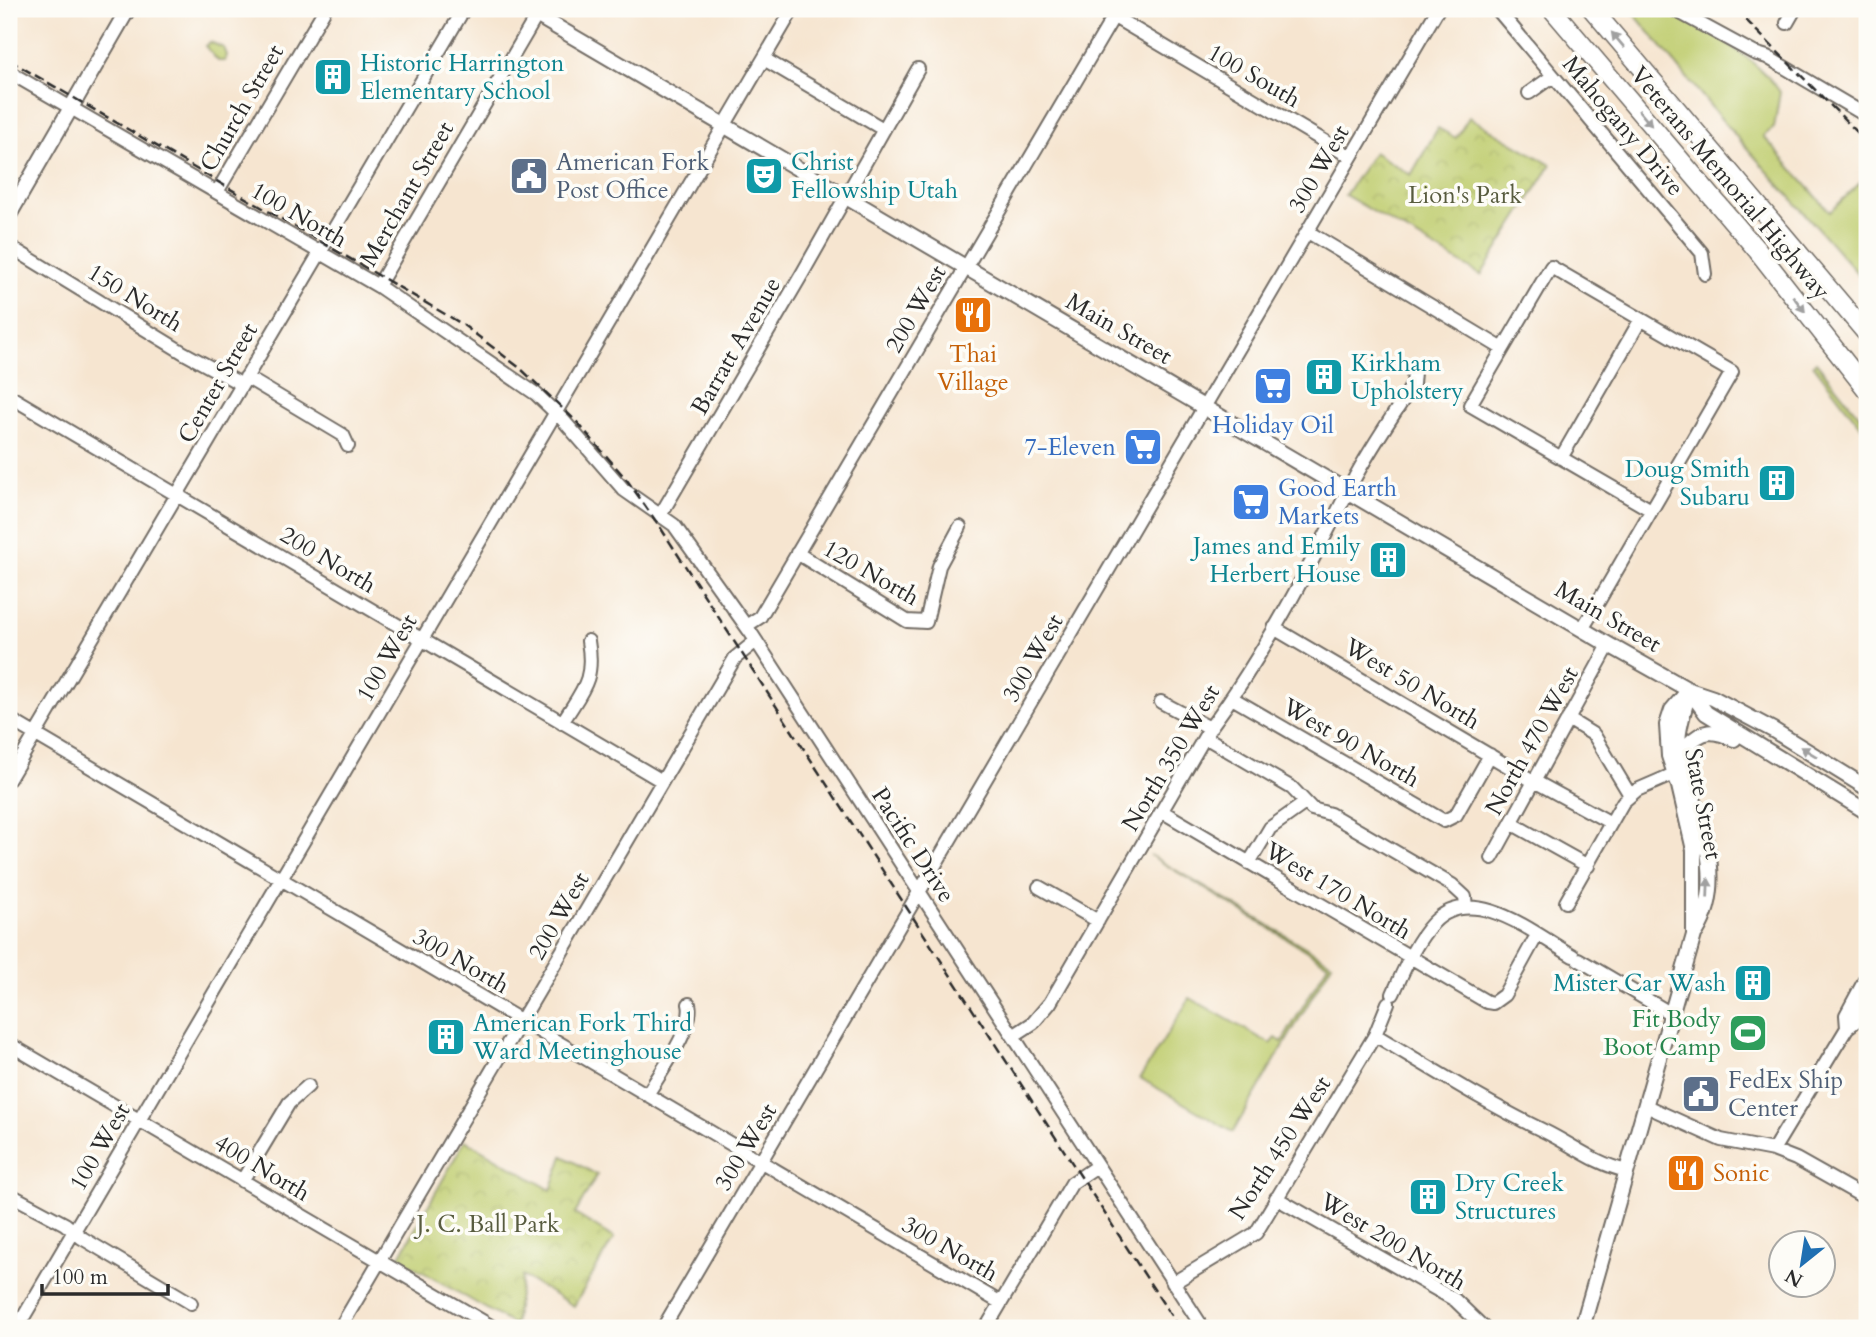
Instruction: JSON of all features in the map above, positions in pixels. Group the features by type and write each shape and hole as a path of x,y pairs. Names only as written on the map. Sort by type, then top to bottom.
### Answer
{"highway":[{"name":"Veterans Memorial Highway","path":"1552,9 1757,250 1867,390"},
{"name":"Veterans Memorial Highway","path":"1592,9 1860,320 1867,334"}],"main road":[{"path":"9,215 128,9"},
{"name":"Main Street","path":"531,12 1609,645 1689,690 1713,698 1773,730 1867,788"},
{"name":"Main Street","path":"1689,690 1706,713 1867,812"},
{"name":"State Street","path":"1689,690 1672,710 1667,725 1680,774 1707,837 1706,916 1694,935"},
{"name":"State Street","path":"1582,1328 1694,935 1694,850 1679,786 1687,746 1705,732 1721,733 1758,752 1773,756"}],"street":[{"name":"Church Street","path":"217,191 325,9"},
{"name":"Center Street","path":"9,779 464,9"},
{"name":"100 West","path":"17,1328 793,9"},
{"name":"100 South","path":"1101,9 1116,13 1351,157"},
{"name":"300 West","path":"663,1328 1438,9"},
{"name":"Mahogany Drive","path":"1497,9 1702,253 1705,274"},
{"path":"1673,9 1702,22 1754,53 1767,57 1867,116"},
{"path":"1688,9 1702,22"},
{"path":"1787,23 1795,9"},
{"name":"Merchant Street","path":"377,286 531,12"},
{"name":"200 West","path":"746,626 760,617 1116,13"},
{"path":"1754,53 1763,63 1867,125"},
{"path":"764,59 883,130"},
{"name":"Barratt Avenue","path":"661,514 846,198 918,69"},
{"name":"100 North","path":"9,72 377,286 522,384 556,412"},
{"path":"1529,93 1553,76"},
{"path":"1308,232 1503,349"},
{"name":"150 North","path":"9,246 184,353 244,380 343,435 348,446"},
{"path":"1582,629 1732,372 1551,267 1470,405 1651,510"},
{"path":"1561,458 1642,319"},
{"name":"North 350 West","path":"1013,1036 1033,1023 1050,1003 1163,813 1207,733 1232,698 1274,628 1349,490 1413,384 1414,372"},
{"name":"200 North","path":"9,396 663,781"},
{"name":"Pacific Drive","path":"556,412 624,490 661,514 683,536 756,641 1203,1328"},
{"name":"120 North","path":"797,553 906,621 926,621 939,566 960,527"},
{"name":"West 50 North","path":"1274,628 1611,823"},
{"path":"562,723 593,667 588,641"},
{"name":"200 West","path":"340,1328 735,657 756,641"},
{"name":"North 470 West","path":"1492,858 1531,779 1609,645"},
{"name":"West 90 North","path":"1232,698 1439,820 1449,821 1456,815 1490,755"},
{"path":"1161,702 1292,788 1305,803 1330,814 1452,885 1465,897 1466,907 1489,909 1673,1015"},
{"name":"300 North","path":"9,719 1001,1303"},
{"path":"1568,719 1594,735 1630,795"},
{"path":"1566,902 1630,795 1680,774"},
{"path":"1249,863 1270,828 1305,803"},
{"name":"West 170 North","path":"1163,813 1410,959 1476,997 1493,1003 1504,995 1537,935"},
{"path":"1511,823 1588,866"},
{"path":"1039,887 1098,921"},
{"name":"North 450 West","path":"1173,1283 1256,1233 1375,1035 1410,959 1433,923 1445,913 1466,907"},
{"path":"1846,1028 1846,1015 1867,976"},
{"path":"1773,1150 1846,1028 1856,1021 1867,1001"},
{"path":"647,1095 687,1027 691,1013 689,1004"},
{"path":"1375,1035 1516,1119 1546,1132 1600,1164 1627,1171"},
{"name":"400 North","path":"9,1044 494,1328"},
{"path":"242,1181 289,1103 307,1086"},
{"path":"1646,1106 1721,1140 1773,1150 1796,1159 1867,1199"},
{"path":"986,1328 1072,1183 1097,1166"},
{"path":"9,1194 191,1303"},
{"name":"West 200 North","path":"1276,1198 1455,1300 1484,1328"}],"green space":[{"path":"1630,9 1663,10 1686,18 1731,46 1771,80 1780,92 1774,128 1763,136 1830,212 1867,176 1867,284 1723,121"},
{"path":"210,42 224,48 227,55 225,61 218,61 205,46"},
{"name":"Lion's Park","path":"1469,117 1551,165 1481,275 1345,195 1374,152 1411,175 1438,128 1456,138"},
{"path":"1816,362 1867,425 1867,434 1813,364"},
{"path":"1150,855 1332,963 1233,1132 1140,1078 1190,998 1271,1044 1276,1038 1282,1042 1328,964"},
{"name":"J. C. Ball Park","path":"465,1140 551,1190 563,1156 597,1175 575,1214 614,1238 574,1306 522,1276 514,1325 399,1258"}],"railway":[{"path":"1735,9 1867,142"},
{"path":"9,60 462,324 520,368 577,422 627,480 660,527 1179,1328"}],"place":[{"name":"Historic Harrington Elementary School","path":"333,77"},
{"name":"American Fork Post Office","path":"529,176"},
{"name":"Christ Fellowship Utah","path":"764,176"},
{"name":"Thai Village","path":"973,315"},
{"name":"Kirkham Upholstery","path":"1324,377"},
{"name":"Holiday Oil","path":"1273,386"},
{"name":"7-Eleven","path":"1143,447"},
{"name":"Doug Smith Subaru","path":"1777,483"},
{"name":"Good Earth Markets","path":"1251,502"},
{"name":"James and Emily Herbert House","path":"1388,560"},
{"name":"Mister Car Wash","path":"1753,983"},
{"name":"Fit Body Boot Camp","path":"1748,1033"},
{"name":"American Fork Third Ward Meetinghouse","path":"446,1037"},
{"name":"FedEx Ship Center","path":"1701,1094"},
{"name":"Sonic","path":"1686,1173"},
{"name":"Dry Creek Structures","path":"1428,1197"}]}
